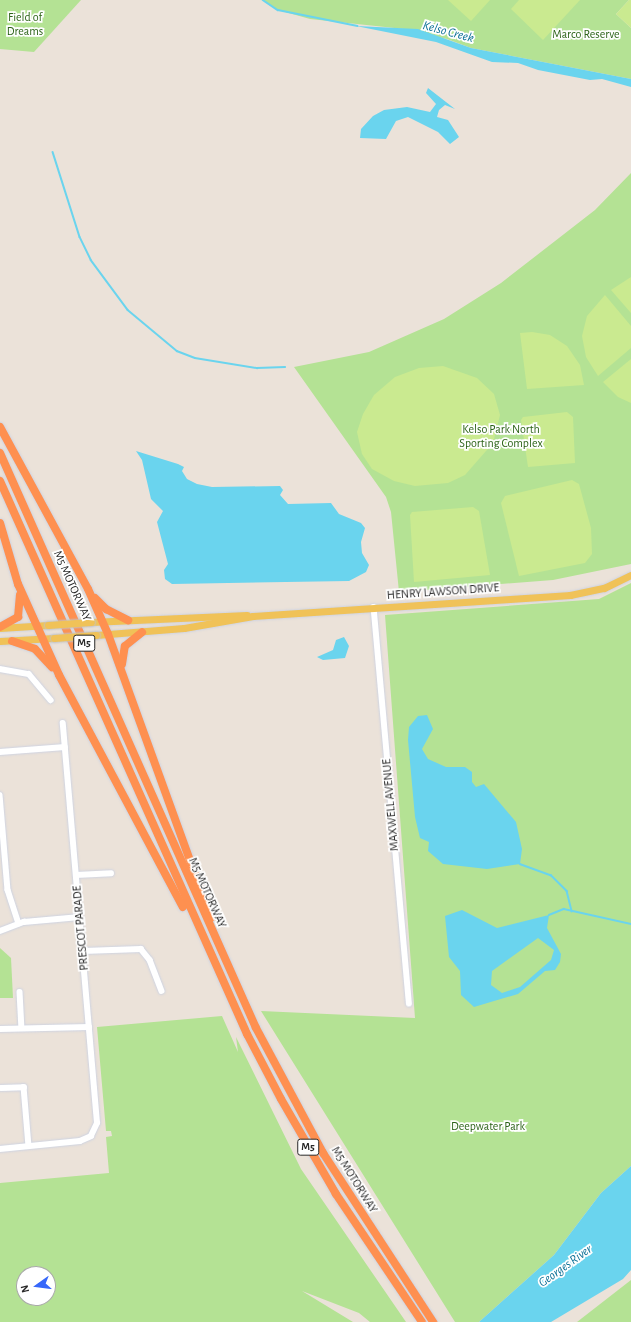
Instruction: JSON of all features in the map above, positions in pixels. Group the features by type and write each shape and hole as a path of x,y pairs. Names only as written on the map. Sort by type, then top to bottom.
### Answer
{"highway":[{"path":"0,426 88,589 108,634 122,670 182,844 240,995"},
{"name":"M5 MOTORWAY","path":"0,453 240,995 323,1154 433,1322"},
{"name":"M5 MOTORWAY","path":"0,481 221,979 306,1144 422,1322"},
{"path":"0,523 18,584 59,676 221,979"},
{"path":"0,628 18,617 20,609 18,584"},
{"path":"88,589 106,609 128,620"},
{"path":"122,670 125,646 142,632"},
{"path":"12,640 35,649 59,676"}],"main road":[{"name":"HENRY LAWSON DRIVE","path":"0,641 142,632 253,616 570,595 604,588 631,575"},
{"name":"HENRY LAWSON DRIVE","path":"0,628 234,614 253,616"}],"street":[{"name":"MAXWELL AVENUE","path":"374,607 408,1003"},
{"path":"0,669 29,674 51,700"},
{"name":"PRESCOT PARADE","path":"29,1146 80,1141 94,1133 97,1118 63,723"},
{"path":"0,752 65,747"},
{"path":"0,795 8,890 19,923"},
{"path":"76,875 111,872"},
{"path":"0,931 19,923 80,917"},
{"path":"83,951 141,949 150,960 162,991"},
{"path":"20,992 22,1028"},
{"path":"0,1029 89,1027"},
{"path":"0,1149 29,1146 26,1086 1,1088"}],"green space":[{"name":"Field of Dreams","path":"0,0 81,0 34,52 0,49"},
{"name":"Marco Reserve","path":"263,0 629,0 616,14 631,28 631,79 471,48 447,39 404,29 310,19 278,10"},
{"path":"448,0 490,0 471,21"},
{"path":"519,0 580,0 543,40 511,9"},
{"path":"629,0 631,0 631,28 616,14"},
{"name":"Kelso Park North Sporting Complex","path":"631,173 631,564 553,580 399,592 391,512 386,497 294,367 369,352 444,319 501,283 595,210"},
{"path":"631,277 631,313 611,290"},
{"path":"605,295 631,326 631,348 598,376 586,357 582,336 587,316"},
{"path":"532,332 550,335 567,346 580,365 584,385 527,389 520,333"},
{"path":"631,359 631,403 618,397 603,382"},
{"path":"443,366 477,378 494,394 500,415 493,443 465,475 448,483 415,486 394,481 372,469 362,454 357,432 363,414 374,395 395,377 419,368"},
{"path":"567,412 573,417 575,463 528,467 521,420 523,417"},
{"path":"572,480 579,484 591,528 592,554 585,563 519,576 501,503 505,496"},
{"path":"473,507 479,511 490,575 414,582 410,515 412,512"},
{"name":"Deepwater Park","path":"631,583 631,1166 601,1193 554,1255 479,1322 455,1322 261,1011 415,1018 385,615 599,599"},
{"path":"0,948 11,958 13,998 0,998"},
{"path":"222,1016 238,1052 236,1037 301,1169 406,1322 370,1322 359,1313 302,1291 353,1322 0,1322 0,1183 109,1173 106,1137 112,1136 111,1131 106,1131 97,1027"},
{"path":"631,1280 631,1322 577,1322"}],"water":[{"path":"356,26 418,29 471,48 631,79 631,87 602,79 590,80 538,70 518,63 492,62 436,42"},
{"path":"428,88 455,109 445,105 439,110 437,117 448,120 459,137 450,144 438,132 408,117 396,121 386,139 360,138 361,129 373,116 384,110 407,107 430,112 436,104 426,93"},
{"path":"136,451 184,467 182,471 187,479 197,484 212,487 280,486 283,490 280,495 288,504 331,503 339,514 361,523 365,528 361,542 362,553 369,565 366,572 349,581 172,584 165,579 164,570 168,564 157,522 163,511 151,499 142,460"},
{"path":"344,637 349,646 345,658 323,660 317,657 333,650 336,640"},
{"path":"427,715 433,729 422,749 428,759 446,767 465,767 472,772 472,782 476,787 484,784 516,822 522,849 520,864 487,869 443,864 428,851 429,842 420,838 415,817 408,740 409,727 418,716"},
{"path":"462,910 497,928 549,915 547,928 561,954 560,962 555,970 545,971 518,994 474,1007 461,995 460,971 449,957 445,916","holes":["538,938 554,950 551,960 520,987 502,993 491,985 492,971"]},
{"name":"Georges River","path":"631,1166 631,1270 623,1279 551,1322 479,1322 554,1255 601,1193"}],"waterway":[{"name":"Kelso Creek","path":"263,0 278,10 357,26"},
{"path":"53,152 80,237 91,260 128,310 177,351 195,358 257,368 285,367"},
{"path":"520,864 551,875 567,891 572,911"},
{"path":"549,915 564,909 631,924"}]}
